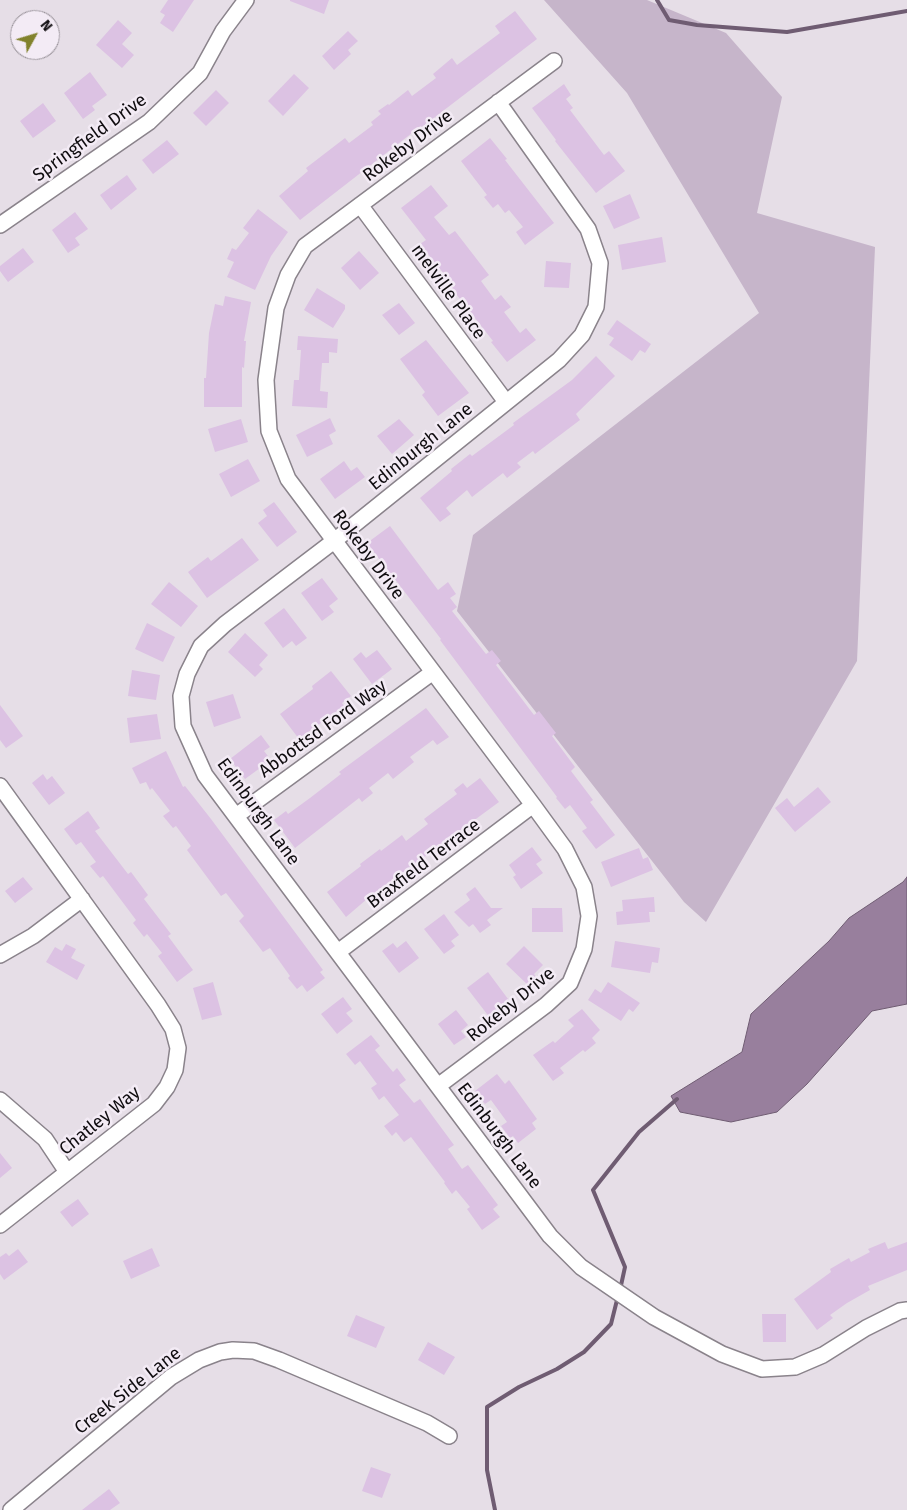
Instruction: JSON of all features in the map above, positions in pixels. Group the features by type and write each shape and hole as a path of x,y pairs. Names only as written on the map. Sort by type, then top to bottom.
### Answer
{"street":[{"name":"Springfield Drive","path":"0,225 149,122 200,73 223,31 246,0"},
{"name":"Rokeby Drive","path":"438,1086 546,1005 570,983 584,949 589,916 584,887 565,850 533,805 288,479 270,431 266,380 276,308 288,275 305,246 554,61"},
{"name":"Edinburgh Lane","path":"498,102 588,229 600,264 596,307 582,335 559,360 334,541 225,624 201,646 187,674 181,696 183,726 205,775 550,1236 582,1267 654,1316 722,1354 762,1369 794,1367 823,1355 866,1328 900,1311 907,1310"},
{"name":"melville Place","path":"360,205 506,402"},
{"name":"Abbottsd Ford Way","path":"236,816 433,672"},
{"name":"Chatley Way","path":"0,786 158,1005 173,1028 178,1048 174,1070 167,1087 154,1104 0,1225"},
{"name":"Braxfield Terrace","path":"338,952 533,805"},
{"path":"0,955 33,936 82,899"},
{"path":"0,1100 45,1139 67,1172"},
{"name":"Creek Side Lane","path":"11,1510 171,1378 198,1360 220,1352 233,1350 254,1352 279,1360 427,1423 449,1436"}],"shaded area":[{"path":"544,0 647,0 726,33 782,97 757,213 875,247 857,661 706,922 684,902 457,611 473,535 759,313 627,93"},
{"path":"907,877 907,1004 872,1011 807,1084 777,1112 731,1122 680,1112 671,1096 742,1052 751,1014 829,941 849,918 903,882"}],"building":[{"path":"168,0 194,0 173,32 160,23 165,15 160,12"},
{"path":"290,0 329,0 324,14"},
{"path":"515,11 537,39 300,220 279,196 308,171 306,168 345,138 349,143 373,125 371,122 381,114 378,111 408,90 412,96 436,78 433,74 452,58 457,65 500,33 495,26"},
{"path":"118,20 132,33 122,44 134,55 122,68 96,45"},
{"path":"348,31 358,41 348,50 351,54 334,70 322,56"},
{"path":"90,72 107,95 92,106 95,110 83,119 64,93"},
{"path":"294,74 309,88 283,116 268,101"},
{"path":"564,84 571,95 566,99 573,108 570,110 604,155 609,151 625,171 596,193 532,108"},
{"path":"216,90 229,103 206,126 193,113"},
{"path":"43,103 56,121 33,138 20,121"},
{"path":"490,138 554,223 525,245 516,232 523,227 509,210 505,213 498,204 493,208 484,197 487,195 461,161"},
{"path":"167,140 179,154 153,174 142,160"},
{"path":"127,175 137,189 111,210 100,195"},
{"path":"431,185 448,206 434,217 449,235 455,231 489,275 481,281 495,300 501,295 511,307 504,312 520,333 526,328 536,340 507,362 442,276 444,274 420,244 426,240 401,208"},
{"path":"630,194 640,218 614,229 603,206"},
{"path":"258,209 288,232 271,256 255,290 227,277 234,262 227,259 232,248 236,250 249,233 243,228"},
{"path":"75,212 88,229 75,238 80,245 68,253 52,230"},
{"path":"662,237 666,262 622,270 618,245"},
{"path":"23,248 34,262 8,282 0,271 0,266"},
{"path":"359,251 379,273 360,290 341,268"},
{"path":"546,261 571,263 569,288 544,287"},
{"path":"317,288 345,305 345,309 333,328 304,310"},
{"path":"225,296 251,302 244,341 246,341 244,368 242,367 242,407 204,407 204,378 206,378 209,333 215,304 223,306"},
{"path":"399,303 415,323 399,335 382,315"},
{"path":"617,320 651,344 645,353 640,350 632,361 609,345 614,338 607,334"},
{"path":"298,336 338,339 337,353 329,352 329,363 322,363 320,391 328,392 327,408 292,406 294,380 299,380 301,350 297,350"},
{"path":"426,340 469,393 438,416 422,395 425,392 400,359"},
{"path":"596,356 615,376 576,414 580,420 535,454 533,451 517,463 521,467 507,478 503,473 472,497 467,490 446,508 451,514 440,522 420,498 470,454 472,456 572,380"},
{"path":"330,418 336,431 329,435 333,444 307,457 296,435"},
{"path":"241,419 248,442 215,452 208,429"},
{"path":"399,419 414,435 392,454 377,436"},
{"path":"248,459 260,481 231,497 219,474"},
{"path":"344,461 351,471 357,467 365,477 335,499 320,479"},
{"path":"274,502 297,532 277,547 258,523 267,516 263,510"},
{"path":"390,526 438,590 448,582 456,594 450,598 457,607 452,611 486,654 492,650 501,661 496,665 534,715 539,711 556,733 552,736 575,767 571,771 593,800 590,802 615,835 596,849 582,831 587,828 570,805 565,809 556,798 441,639 367,543"},
{"path":"242,538 259,560 207,598 188,572 208,557 211,561"},
{"path":"322,578 338,599 329,606 334,612 322,621 301,593"},
{"path":"169,582 198,606 181,627 151,604"},
{"path":"284,608 307,638 296,646 292,641 283,648 264,623"},
{"path":"147,623 175,637 163,662 135,649"},
{"path":"245,633 268,655 259,665 263,669 255,677 228,652"},
{"path":"377,650 392,669 372,684 353,659 361,652 366,658"},
{"path":"132,670 160,675 156,700 128,696"},
{"path":"331,671 351,696 342,703 344,706 299,739 280,714 313,689 312,686"},
{"path":"233,694 241,718 214,727 206,702"},
{"path":"0,705 23,736 6,748 0,740"},
{"path":"426,708 449,737 437,745 433,740 410,757 414,762 393,779 388,773 369,788 373,793 362,802 359,798 295,848 274,820 286,811 288,814 310,798 341,774 339,772"},
{"path":"157,714 161,739 130,743 127,718"},
{"path":"261,735 270,747 264,751 271,760 245,779 230,759"},
{"path":"166,751 183,787 185,786 211,819 323,970 320,972 325,978 307,992 302,985 297,989 270,948 263,952 239,921 244,916 226,893 221,896 187,850 191,846 176,826 173,828 163,816 170,811 152,788 150,790 146,782 140,784 132,768"},
{"path":"43,774 47,780 52,776 65,793 49,805 32,783"},
{"path":"480,778 499,802 367,899 346,917 327,892 380,849 381,851 402,835 406,841 428,824 424,819 457,794 454,790 463,783 467,788"},
{"path":"818,787 831,802 795,832 775,808 787,798 794,807"},
{"path":"88,811 100,828 95,831 128,874 131,872 148,895 144,899 171,934 168,936 193,970 177,982 158,956 162,953 147,934 144,937 133,923 136,920 103,876 100,878 90,866 96,862 81,842 76,845 64,829"},
{"path":"532,847 542,860 536,864 543,873 521,889 513,877 516,875 509,865"},
{"path":"639,848 643,859 648,857 653,870 611,887 601,862"},
{"path":"23,877 33,889 15,903 5,891"},
{"path":"475,887 491,908 503,908 487,920 491,925 480,933 473,924 469,927 454,912 470,900 466,894"},
{"path":"654,897 655,912 649,912 650,922 617,925 616,912 623,911 622,900"},
{"path":"532,908 562,908 563,932 532,932"},
{"path":"444,914 459,935 451,941 455,946 444,954 424,929"},
{"path":"406,941 419,958 399,973 382,951 393,943 397,948"},
{"path":"615,941 660,948 658,963 652,962 650,973 611,967"},
{"path":"66,944 76,949 71,958 85,965 77,980 46,962 55,947 62,951"},
{"path":"524,946 543,965 534,974 538,979 530,987 506,964"},
{"path":"488,972 511,1003 490,1018 467,988"},
{"path":"213,982 222,1015 202,1020 193,988"},
{"path":"608,982 640,1003 633,1012 629,1009 621,1021 588,1000 595,989 601,993"},
{"path":"343,997 352,1009 346,1013 353,1021 337,1034 321,1014"},
{"path":"582,1009 600,1030 592,1038 596,1043 585,1052 583,1050 560,1068 564,1073 553,1081 533,1055 553,1041 555,1043 574,1026 568,1020"},
{"path":"456,1010 468,1025 461,1031 466,1037 454,1045 438,1024"},
{"path":"371,1035 380,1046 375,1050 393,1072 397,1068 406,1080 399,1085 414,1103 420,1099 454,1145 448,1149 462,1169 468,1165 498,1205 493,1209 500,1217 482,1230 467,1209 470,1207 456,1190 452,1194 411,1137 404,1142 396,1132 392,1136 384,1126 399,1115 384,1096 379,1100 371,1088 377,1084 360,1061 355,1065 346,1054"},
{"path":"497,1074 505,1084 509,1080 537,1119 532,1123 536,1129 518,1143 513,1136 510,1138 501,1126 507,1122 491,1100 485,1104 475,1091"},
{"path":"0,1153 12,1168 0,1178"},
{"path":"78,1199 89,1214 72,1227 60,1212"},
{"path":"885,1242 888,1249 907,1242 907,1270 868,1286 870,1290 830,1315 833,1318 817,1330 794,1299 831,1272 830,1269 849,1258 851,1262 870,1252 868,1249"},
{"path":"152,1248 160,1266 131,1279 123,1261"},
{"path":"18,1249 28,1262 4,1280 0,1274 0,1257 6,1253 9,1256"},
{"path":"762,1314 786,1314 786,1342 763,1342"},
{"path":"356,1315 385,1327 376,1348 347,1336"},
{"path":"428,1342 455,1357 444,1375 418,1360"},
{"path":"371,1467 391,1474 382,1498 362,1491"},
{"path":"109,1489 120,1503 110,1510 82,1510"}],"waterway":[{"path":"657,0 669,20 697,25 787,32 907,11"},
{"path":"620,1290 625,1267 593,1190 639,1132 677,1099"},
{"path":"495,1510 487,1470 487,1407 519,1387 557,1369 584,1352 611,1324 618,1296"}]}
